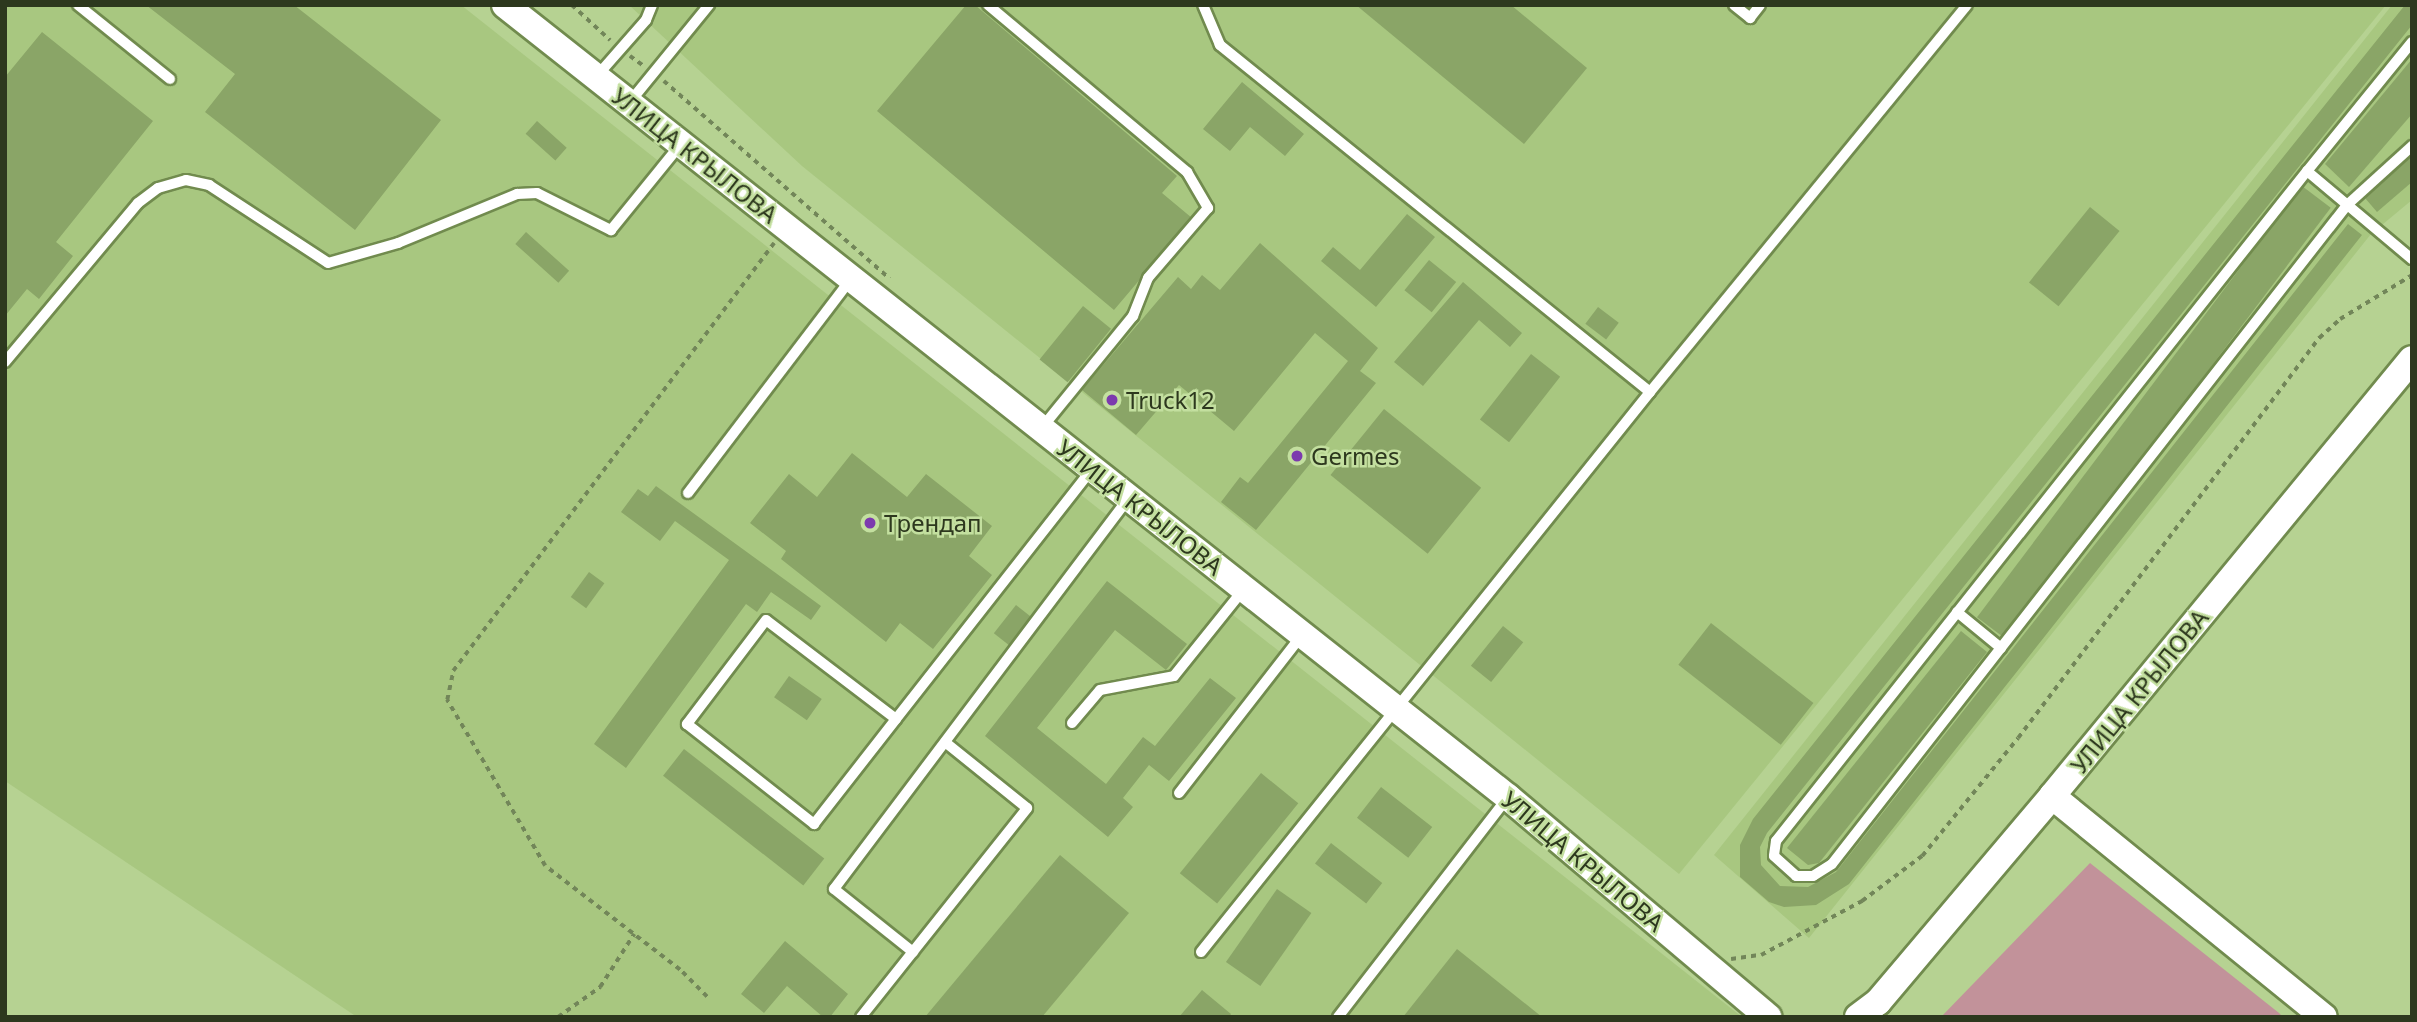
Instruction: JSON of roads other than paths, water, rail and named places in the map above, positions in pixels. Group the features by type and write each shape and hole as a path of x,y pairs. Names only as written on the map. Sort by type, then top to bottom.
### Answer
{"street":[{"name":"УЛИЦА КРЫЛОВА","path":"505,5 1508,797 1768,1017"},
{"name":"УЛИЦА КРЫЛОВА","path":"1858,1017 1878,1002 2052,796 2412,359"},
{"path":"2052,796 2324,1017"}],"lane":[{"path":"78,5 170,79"},
{"path":"596,77 646,20 652,5"},
{"path":"629,103 709,5"},
{"path":"988,5 1186,172 1208,208 1148,278 1133,316 1041,429"},
{"path":"1203,5 1220,45 1650,392"},
{"path":"1734,5 1750,18 1760,5"},
{"path":"1201,952 1650,392 1967,5"},
{"path":"2412,42 1776,841 1774,856 1796,876 1813,876 1832,864 2347,205 2412,146"},
{"path":"5,362 138,203 158,188 186,180 209,185 328,263 398,243 517,194 537,193 611,230 681,144"},
{"path":"2307,171 2412,259"},
{"path":"688,493 851,278"},
{"path":"896,719 766,620 687,724 814,824 1092,469"},
{"path":"913,952 834,889 1129,498"},
{"path":"1072,723 1100,690 1174,677 1244,589"},
{"path":"1957,612 2001,649"},
{"path":"1179,793 1302,635"},
{"path":"862,1017 1027,808 945,742"},
{"path":"1338,1017 1508,797"}],"place":[{"name":"Truck12","path":"1112,400"},
{"name":"Germes","path":"1297,456"},
{"name":"Трендап","path":"870,523"}]}
